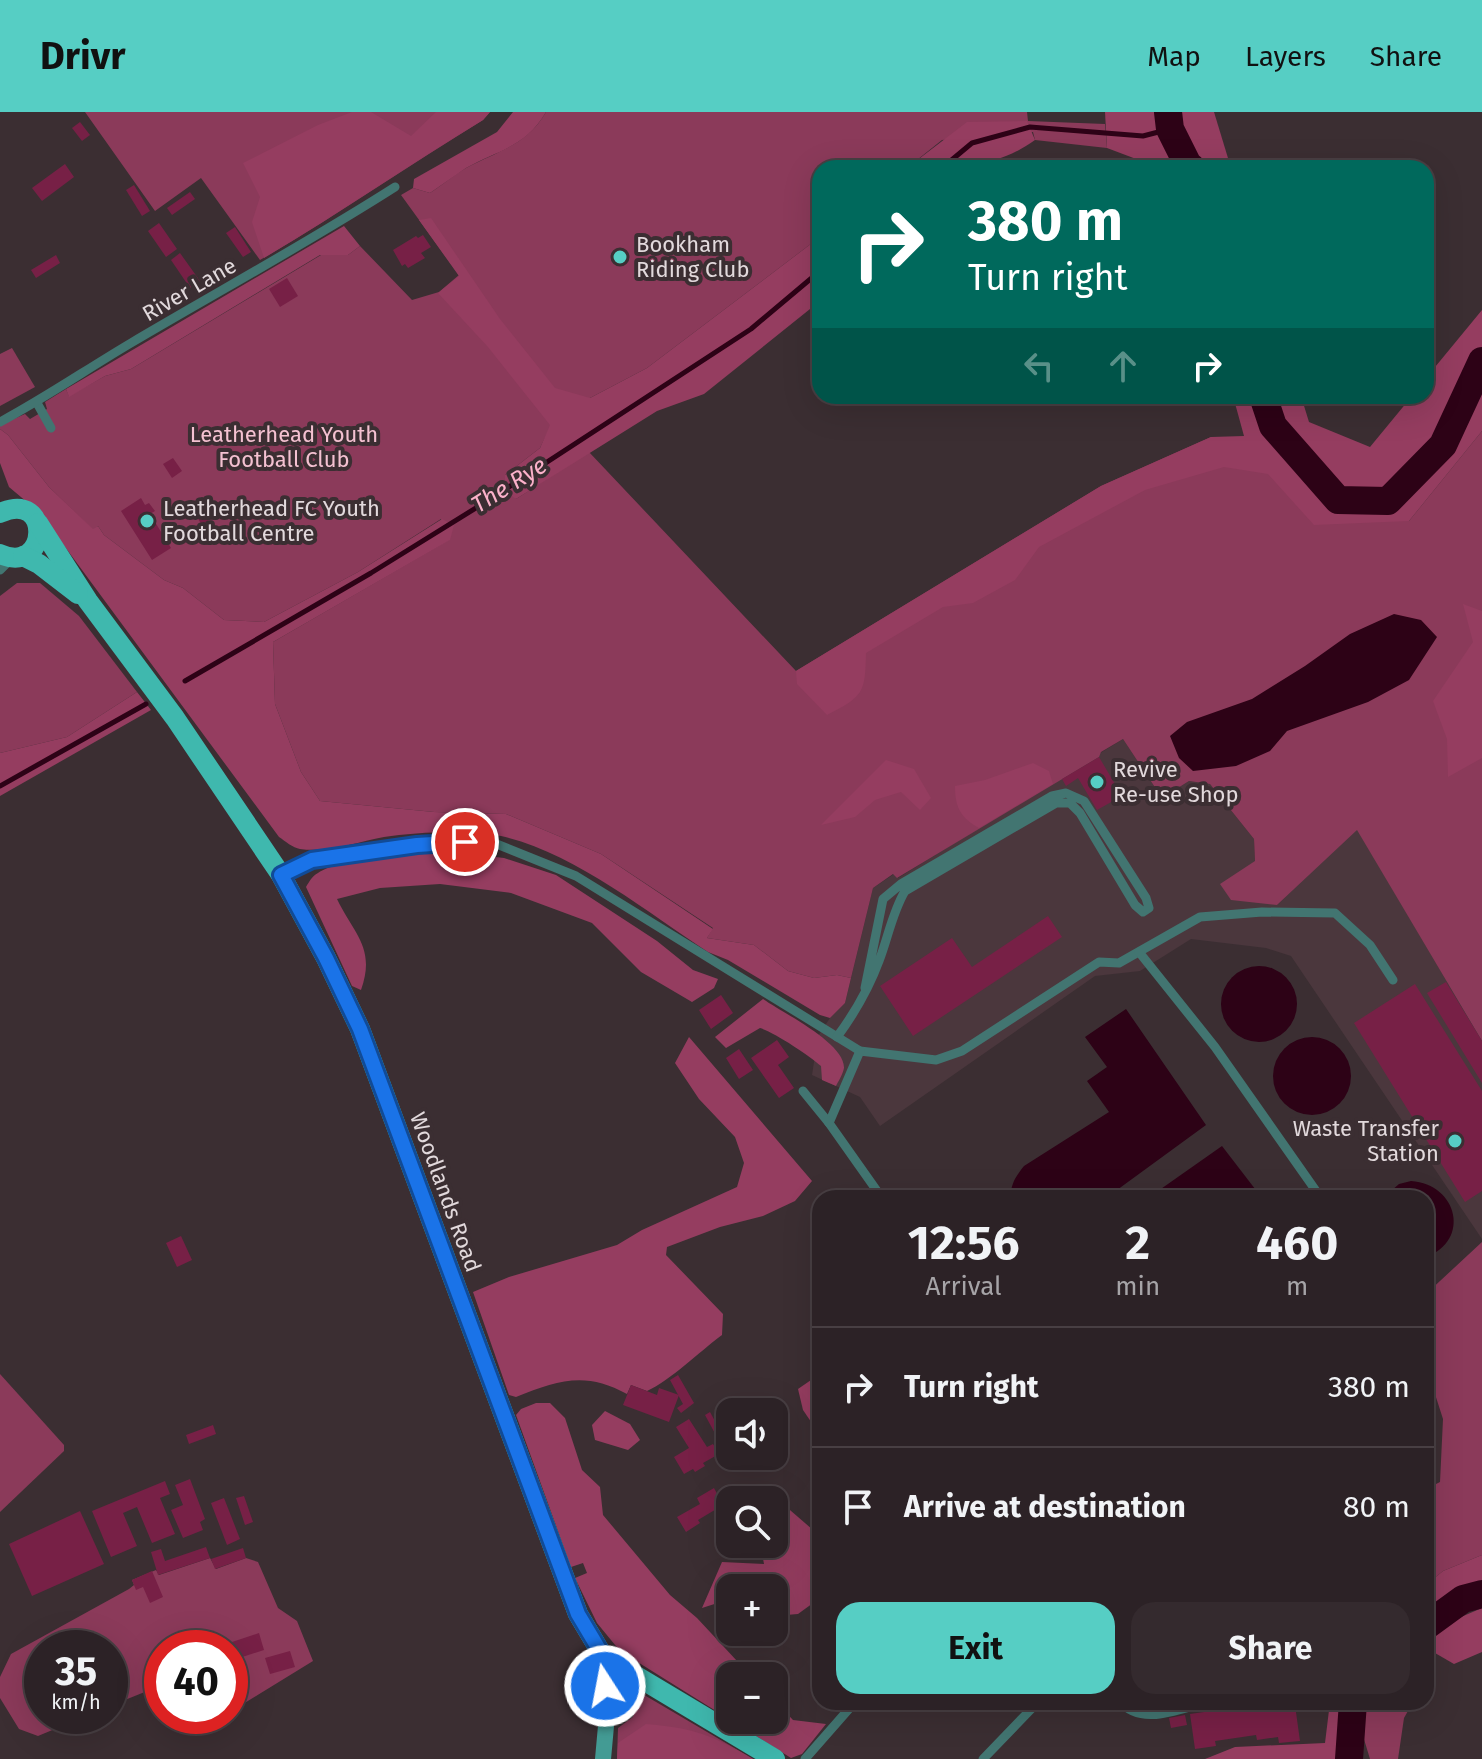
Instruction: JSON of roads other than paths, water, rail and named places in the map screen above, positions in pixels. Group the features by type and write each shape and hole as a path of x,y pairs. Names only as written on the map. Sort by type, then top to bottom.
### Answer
{"main road":[{"path":"5,506 28,512 38,523 39,540 9,560"},
{"name":"Woodlands Road","path":"38,523 88,601 237,806 281,875 326,958 360,1029 578,1614 603,1656 775,1759"},
{"name":"Woodlands Road","path":"9,560 39,564 88,601"}],"street":[{"path":"603,1656 607,1715 603,1759"}],"lane":[{"name":"River Lane","path":"0,422 37,403 131,343 395,187"},
{"path":"37,403 51,428"},
{"path":"837,1037 856,1013 865,988 883,899 901,884 1052,796 1066,793 1084,801 1142,890 1149,908 1143,912 1135,905 1080,813 1070,803 1056,803 905,891 897,904 879,964 865,988"},
{"path":"281,875 312,860 417,845 489,841 576,876 860,1051 936,1060 962,1051 1099,962 1119,963 1200,917 1262,912 1335,913 1370,945 1393,980"},
{"path":"889,895 897,895 897,904"},
{"path":"1139,952 1215,1047 1315,1190"},
{"path":"829,1123 860,1051"},
{"path":"803,1091 876,1190"},
{"path":"805,1759 848,1710"},
{"path":"983,1759 1030,1710"},
{"path":"1127,1710 1140,1716 1169,1710"}],"waterway":[{"path":"1168,112 1170,129 1186,160"},
{"name":"The Rye","path":"952,160 972,143 1030,127 1143,136 1170,129"},
{"name":"The Rye","path":"185,681 371,573 492,498 751,329 812,278"},
{"path":"1266,404 1273,426 1338,500 1388,501 1443,445 1482,361"},
{"name":"The Rye","path":"0,786 146,704"},
{"path":"1434,1620 1463,1599 1482,1594"},
{"path":"1349,1759 1352,1710"}],"place":[{"name":"Bookham Riding Club","path":"620,257"},
{"name":"Leatherhead FC Youth Football Centre","path":"147,521"},
{"name":"Revive Re-use Shop","path":"1097,782"},
{"name":"Waste Transfer Station","path":"1455,1141"}],"park label":[{"name":"Leatherhead Youth Football Club","path":"284,446"}]}
